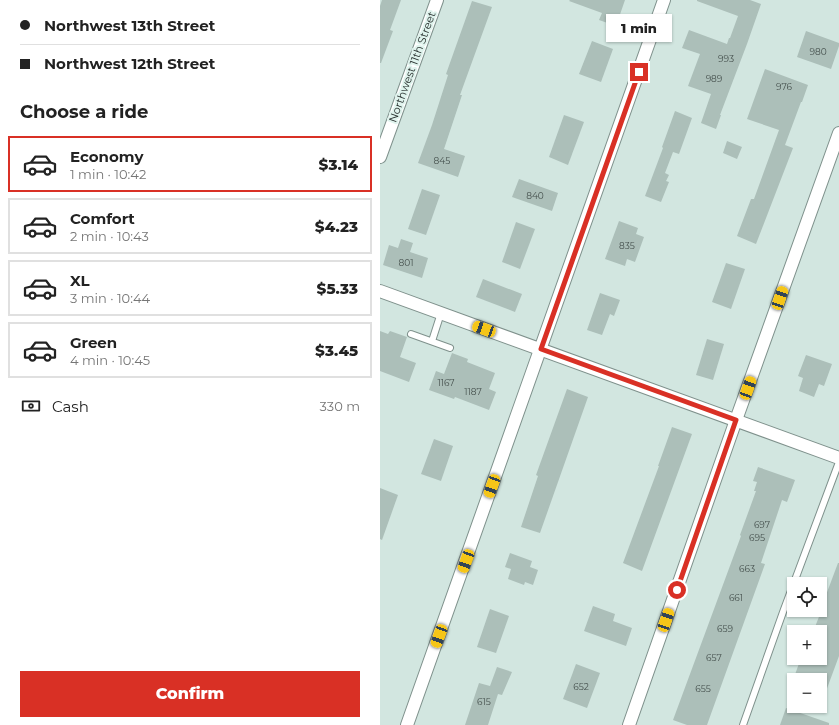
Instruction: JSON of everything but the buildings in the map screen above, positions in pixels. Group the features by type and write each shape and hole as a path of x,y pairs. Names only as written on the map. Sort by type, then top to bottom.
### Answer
{"street":[{"name":"Northwest 11th Street","path":"380,157 437,0"},
{"path":"407,725 664,0"},
{"path":"629,725 839,133"},
{"path":"380,291 839,458"}],"lane":[{"path":"432,341 441,313"},
{"path":"411,334 450,348"},
{"path":"743,725 839,462"}],"route":[{"path":"639,72 541,349 736,420 677,590"}]}
